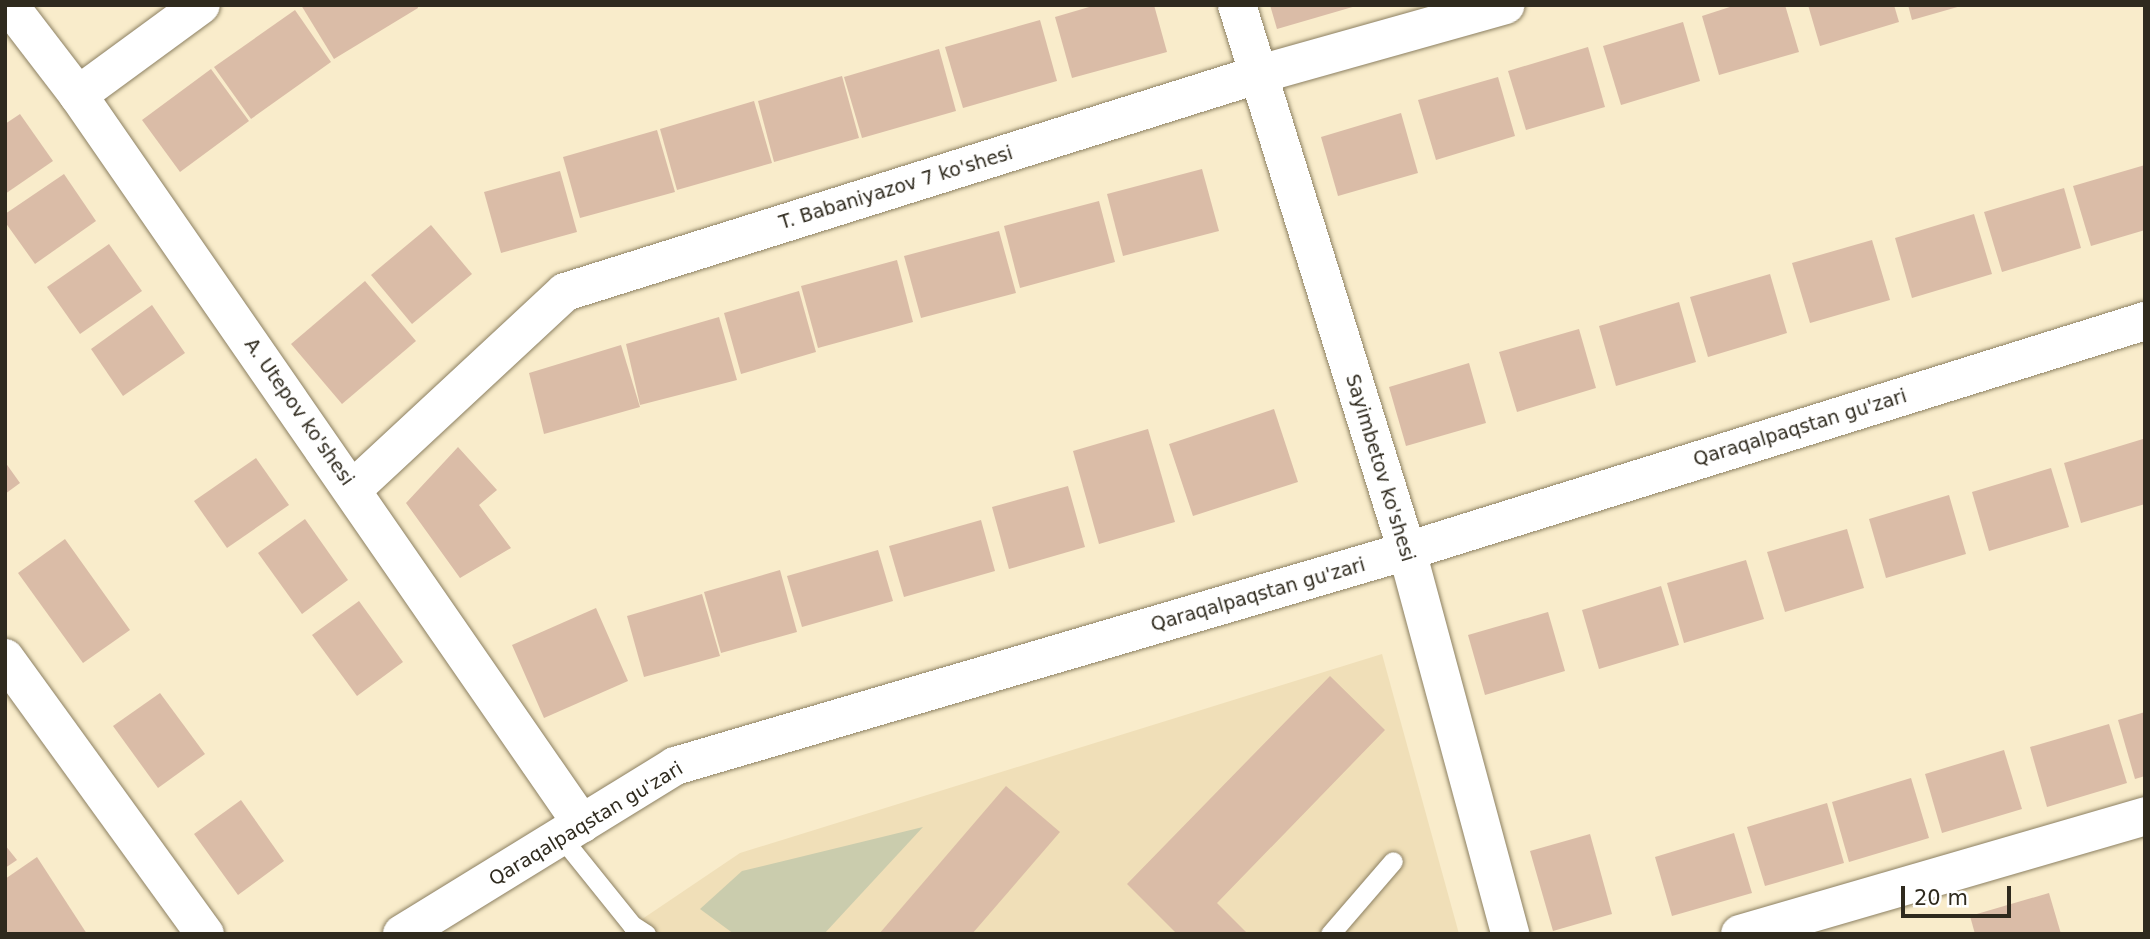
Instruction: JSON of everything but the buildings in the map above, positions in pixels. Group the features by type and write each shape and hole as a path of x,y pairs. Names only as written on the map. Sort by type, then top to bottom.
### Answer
{"street":[{"name":"A. Utepov ko'shesi","path":"9,5 78,96 353,489 572,831"},
{"path":"78,96 201,5"},
{"name":"Sayimbetov ko'shesi","path":"1237,5 1406,551 1510,934"},
{"name":"T. Babaniyazov 7 ko'shesi","path":"353,489 565,292 1259,74 1506,5"},
{"name":"Qaraqalpaqstan gu'zari","path":"402,934 675,766 1406,551 2145,321"},
{"path":"5,658 205,934"},
{"path":"1740,934 2145,816"}],"lane":[{"path":"572,831 632,925 646,934"},
{"path":"1330,934 1393,861"}],"shaded area":[{"path":"1382,654 1459,934 620,934 740,853"}],"green space":[{"path":"923,827 824,934 734,934 700,909 742,871"}]}
